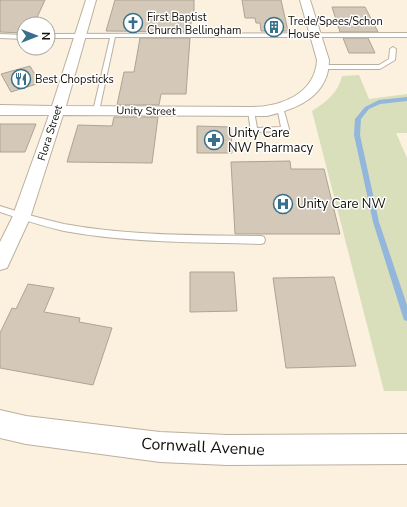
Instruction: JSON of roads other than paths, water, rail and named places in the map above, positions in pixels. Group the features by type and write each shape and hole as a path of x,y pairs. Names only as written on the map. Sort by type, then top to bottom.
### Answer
{"street":[{"name":"Flora Street","path":"0,262 21,218 58,110 91,0"},
{"path":"304,0 316,35 324,67"},
{"name":"Unity Street","path":"0,110 267,111 285,105 304,96 318,83 324,67"},
{"name":"Cornwall Avenue","path":"0,424 26,430 160,446 227,450 393,449"}],"lane":[{"path":"56,36 407,35"},
{"path":"0,36 16,36"},
{"path":"96,111 113,36"},
{"path":"324,67 380,67 392,60 393,49"},
{"path":"251,111 254,130 285,129 285,105"},
{"path":"0,209 21,218 78,230 132,237 262,240"}],"waterway":[{"path":"407,99 379,102 367,108 358,119 357,135 376,222 407,317"}],"place":[{"name":"First Baptist Church Bellingham","path":"133,23"},
{"name":"Trede/Spees/Schon House","path":"274,27"},
{"name":"Best Chopsticks","path":"21,79"},
{"name":"Unity Care NW Pharmacy","path":"214,140"},
{"name":"Unity Care NW","path":"283,204"}]}
